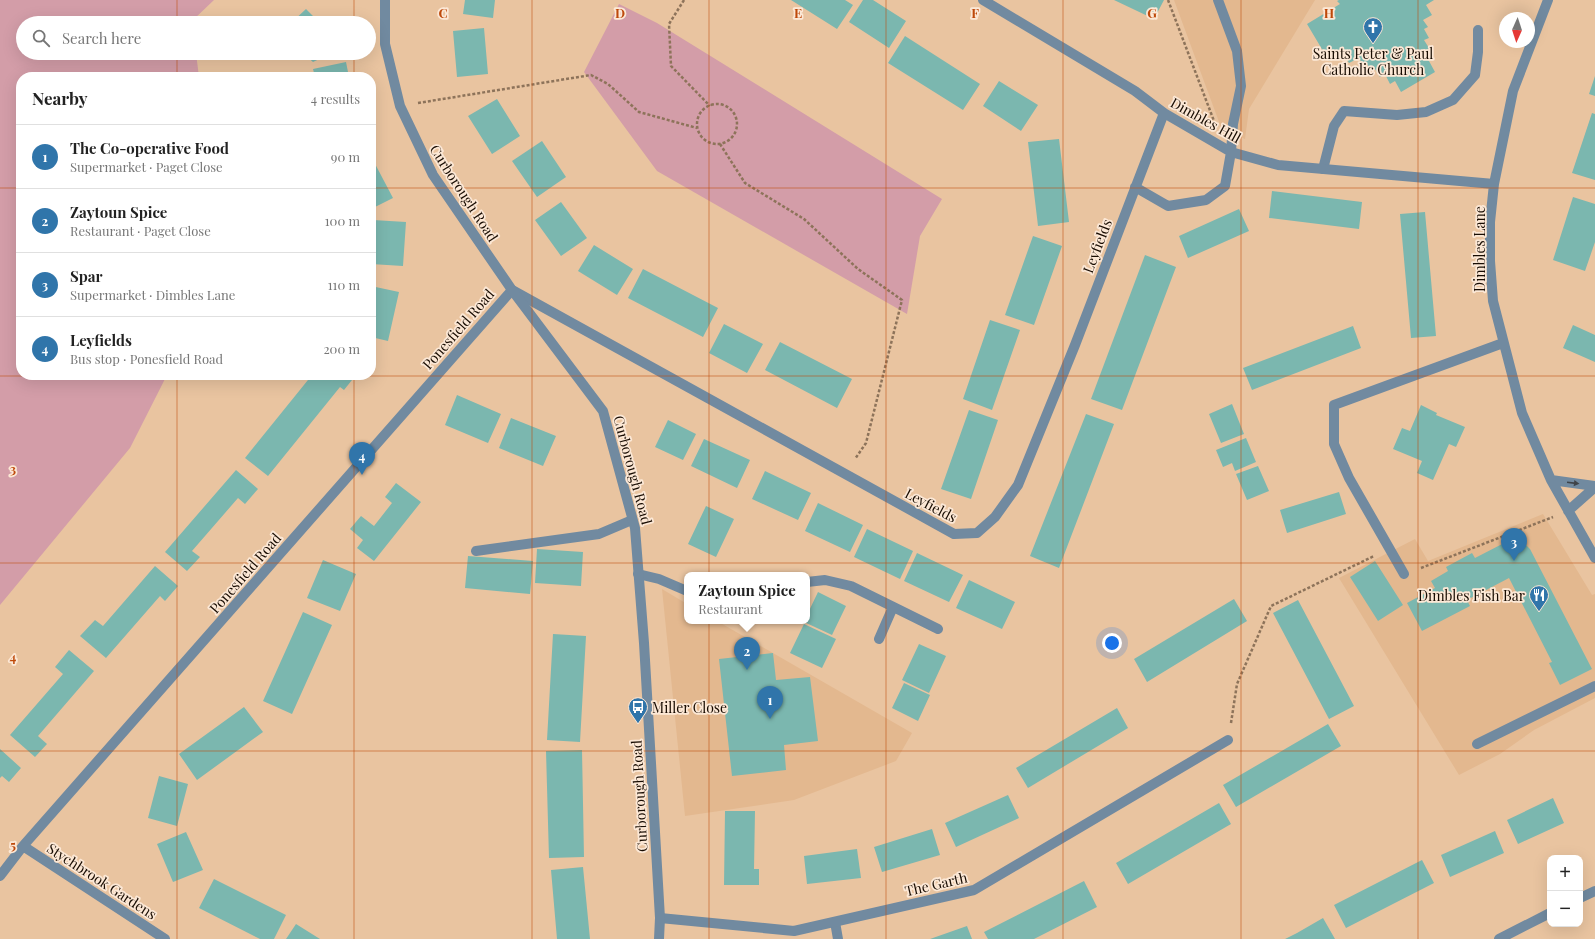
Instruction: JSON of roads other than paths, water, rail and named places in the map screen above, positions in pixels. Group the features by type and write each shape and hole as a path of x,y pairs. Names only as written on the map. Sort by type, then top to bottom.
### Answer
{"street":[{"name":"Curborough Road","path":"385,0 385,44 400,106 433,175 512,290 603,411 632,520 638,574 660,918 659,939"},
{"name":"Dimbles Hill","path":"982,0 1135,91 1164,113 1231,152 1278,165 1494,184"},
{"path":"1135,187 1168,206 1206,200 1225,186 1231,152 1233,124 1241,86 1237,51 1218,0"},
{"name":"Dimbles Lane","path":"1548,0 1513,91 1494,184 1490,222 1490,261 1493,301 1522,413 1551,480 1595,558"},
{"path":"1323,169 1334,126 1344,111 1397,115 1426,112 1453,100 1475,74 1478,52 1478,30"},
{"name":"Leyfields","path":"512,290 954,534 977,533 995,517 1018,484 1075,345 1164,113"},
{"name":"Ponesfield Road","path":"0,876 23,846 512,290"},
{"path":"1404,574 1349,478 1334,444 1334,405 1503,343"},
{"path":"1551,480 1595,486"},
{"path":"1568,511 1595,486"},
{"path":"476,551 599,534 632,520"},
{"path":"638,574 659,578 684,590"},
{"path":"810,582 825,580 851,586 938,628"},
{"path":"879,639 893,607"},
{"path":"1477,744 1595,686"},
{"name":"The Garth","path":"660,918 794,931 974,890 1228,740"},
{"name":"Stychbrook Gardens","path":"23,846 165,939"},
{"path":"1583,897 1595,891"},
{"path":"1499,939 1547,915"},
{"path":"835,922 838,939"}],"place":[{"name":"Saints Peter & Paul Catholic Church","path":"1373,44"},
{"name":"Leyfields","path":"362,475"},
{"name":"Spar","path":"1514,561"},
{"name":"Dimbles Fish Bar","path":"1539,612"},
{"name":"Zaytoun Spice","path":"747,670"},
{"name":"The Co-operative Food","path":"770,719"},
{"name":"Miller Close","path":"638,724"}]}
